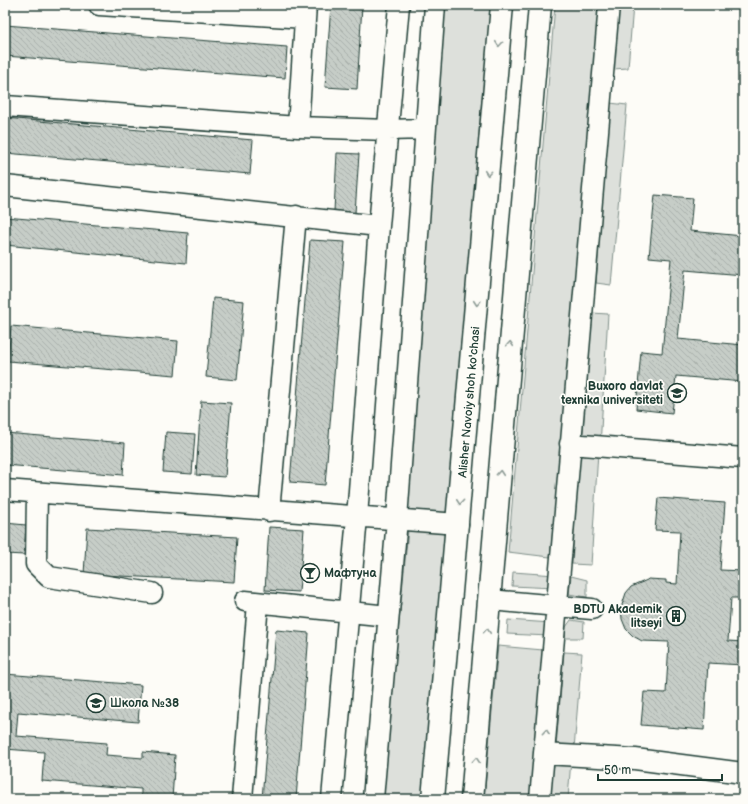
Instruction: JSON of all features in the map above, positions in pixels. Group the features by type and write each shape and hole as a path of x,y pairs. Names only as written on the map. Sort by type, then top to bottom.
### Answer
{"main road":[{"name":"Alisher Navoiy shoh ko'chasi","path":"433,799 502,5"},
{"path":"472,799 540,5"}],"street":[{"path":"98,5 305,12 298,127"},
{"path":"332,799 357,517 379,226 399,5"},
{"path":"373,799 397,519 435,5"},
{"path":"540,799 609,5"},
{"path":"5,106 298,127 388,130 425,129"},
{"path":"5,186 379,226"},
{"path":"269,511 296,216"},
{"path":"570,444 743,458"},
{"path":"5,490 458,524"},
{"path":"37,492 36,564 49,578 152,593"},
{"path":"490,600 592,609"},
{"path":"242,799 252,602 388,616"},
{"path":"544,754 635,758 743,773"}],"shaded area":[{"path":"443,5 491,5 481,108 450,518 407,516"},
{"path":"555,5 601,5 570,367 550,557 508,552"},
{"path":"619,5 633,5 628,68 613,69"},
{"path":"610,103 627,105 611,285 596,283"},
{"path":"592,313 608,314 600,446 582,443"},
{"path":"584,451 598,452 591,565 572,564 579,456"},
{"path":"408,530 446,534 423,799 382,799"},
{"path":"513,572 555,575 554,588 512,586"},
{"path":"571,576 587,580 587,597 569,594"},
{"path":"508,620 551,623 549,636 507,634"},
{"path":"571,620 584,622 583,638 565,638 566,627"},
{"path":"498,646 543,650 531,799 484,799"},
{"path":"564,652 582,653 574,749 556,747"},
{"path":"551,757 571,759 568,799 548,799"}],"building":[{"path":"331,5 362,5 357,89 325,87"},
{"path":"5,25 287,47 285,78 5,56"},
{"path":"5,118 253,140 250,174 5,153"},
{"path":"337,153 359,154 355,213 334,211"},
{"path":"655,195 693,198 690,231 743,236 743,275 685,270 678,339 743,345 743,382 676,376 672,413 636,409 641,351 662,353 671,259 649,257"},
{"path":"5,217 188,233 186,263 5,245"},
{"path":"310,240 345,242 325,485 290,482"},
{"path":"213,298 244,301 237,380 206,377"},
{"path":"11,326 178,341 175,375 8,361"},
{"path":"201,401 231,403 225,477 196,475"},
{"path":"166,432 195,434 192,474 163,472"},
{"path":"5,433 125,443 123,475 5,465"},
{"name":"BDTU Akademik litseyi","path":"658,498 725,503 720,570 743,571 743,598 731,598 728,641 743,642 743,665 708,663 704,730 641,725 644,692 666,693 669,642 642,641 633,636 626,629 622,619 621,608 626,593 631,587 648,579 666,580 666,583 677,584 680,531 655,530"},
{"path":"5,523 26,525 24,555 5,554"},
{"path":"269,527 304,529 299,592 265,590"},
{"path":"87,528 237,537 234,582 84,574"},
{"path":"276,630 309,633 296,799 262,799"},
{"path":"5,674 141,685 138,722 18,712 16,736 107,743 106,755 143,758 143,752 175,755 172,799 141,799 141,789 42,781 44,752 5,749"}],"place":[{"name":"Buxoro davlat texnika universiteti","path":"677,393"},
{"name":"Мафтуна","path":"310,573"},
{"name":"BDTU Akademik litseyi","path":"676,616"},
{"name":"Школа №38","path":"96,703"}]}
